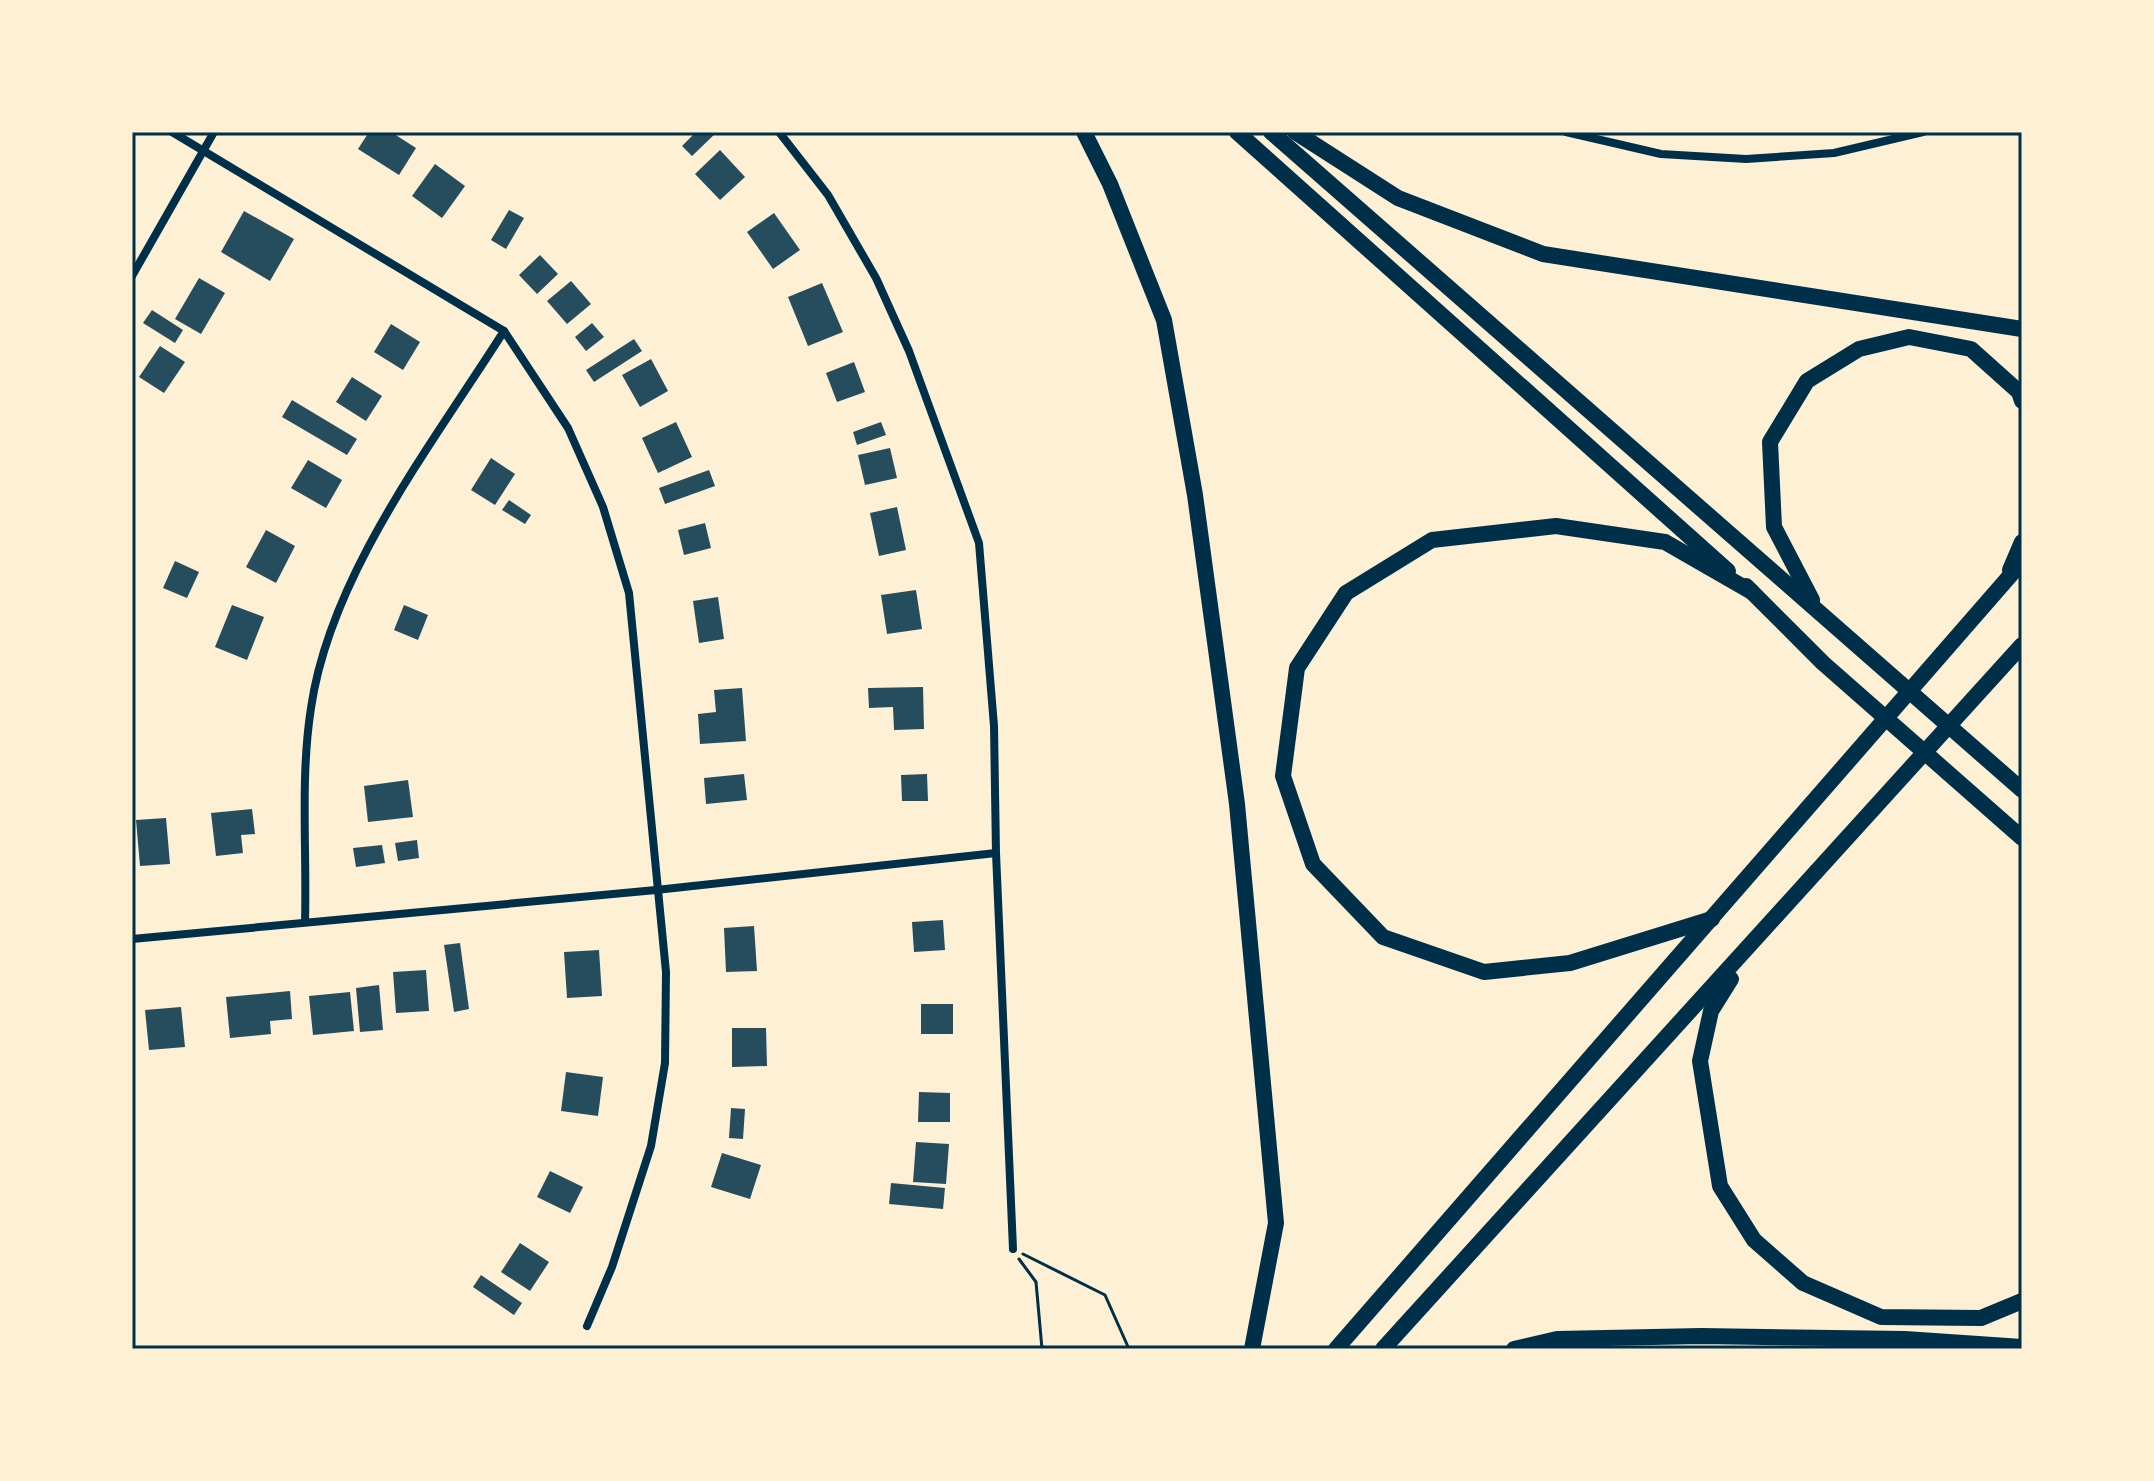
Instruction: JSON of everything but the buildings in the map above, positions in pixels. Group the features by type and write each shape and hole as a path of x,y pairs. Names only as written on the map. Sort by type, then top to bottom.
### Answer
{"main road":[{"path":"1084,132 1110,184 1164,320 1197,510 1237,804 1276,1223 1252,1349"},
{"path":"1237,132 1752,592 1823,663 2022,838"},
{"path":"1271,132 2022,790"},
{"path":"1295,132 1398,198 1543,254 2022,329"},
{"path":"1817,608 1774,527 1770,442 1807,381 1859,349 1909,337 1971,349 2019,392 2022,401"},
{"path":"1712,919 1570,963 1484,972 1383,937 1313,864 1283,776 1297,668 1346,593 1432,540 1556,526 1665,542 1752,592"},
{"path":"2006,580 2022,542"},
{"path":"1336,1349 2022,562"},
{"path":"1383,1349 2022,645"},
{"path":"1752,944 1711,1011 1700,1061 1720,1186 1754,1240 1803,1283 1881,1317 1981,1318 2022,1301"},
{"path":"1514,1349 1557,1339 1701,1336 1905,1339 2022,1347"}],"street":[{"path":"172,132 504,331 568,428 603,507 629,593 666,972 665,1063 651,1146 612,1267 587,1326"},
{"path":"132,276 214,132"},
{"path":"779,132 828,195 876,278 909,351 979,543 994,726 996,853 1013,1249"},
{"path":"1566,132 1661,154 1746,159 1834,153 1923,132"},
{"path":"305,922 305,777 311,708 326,641 358,564 504,331"},
{"path":"132,939 656,890 996,853"}],"path":[{"path":"1013,1249 1036,1282 1042,1349"},
{"path":"1013,1249 1105,1295 1129,1349"}]}
